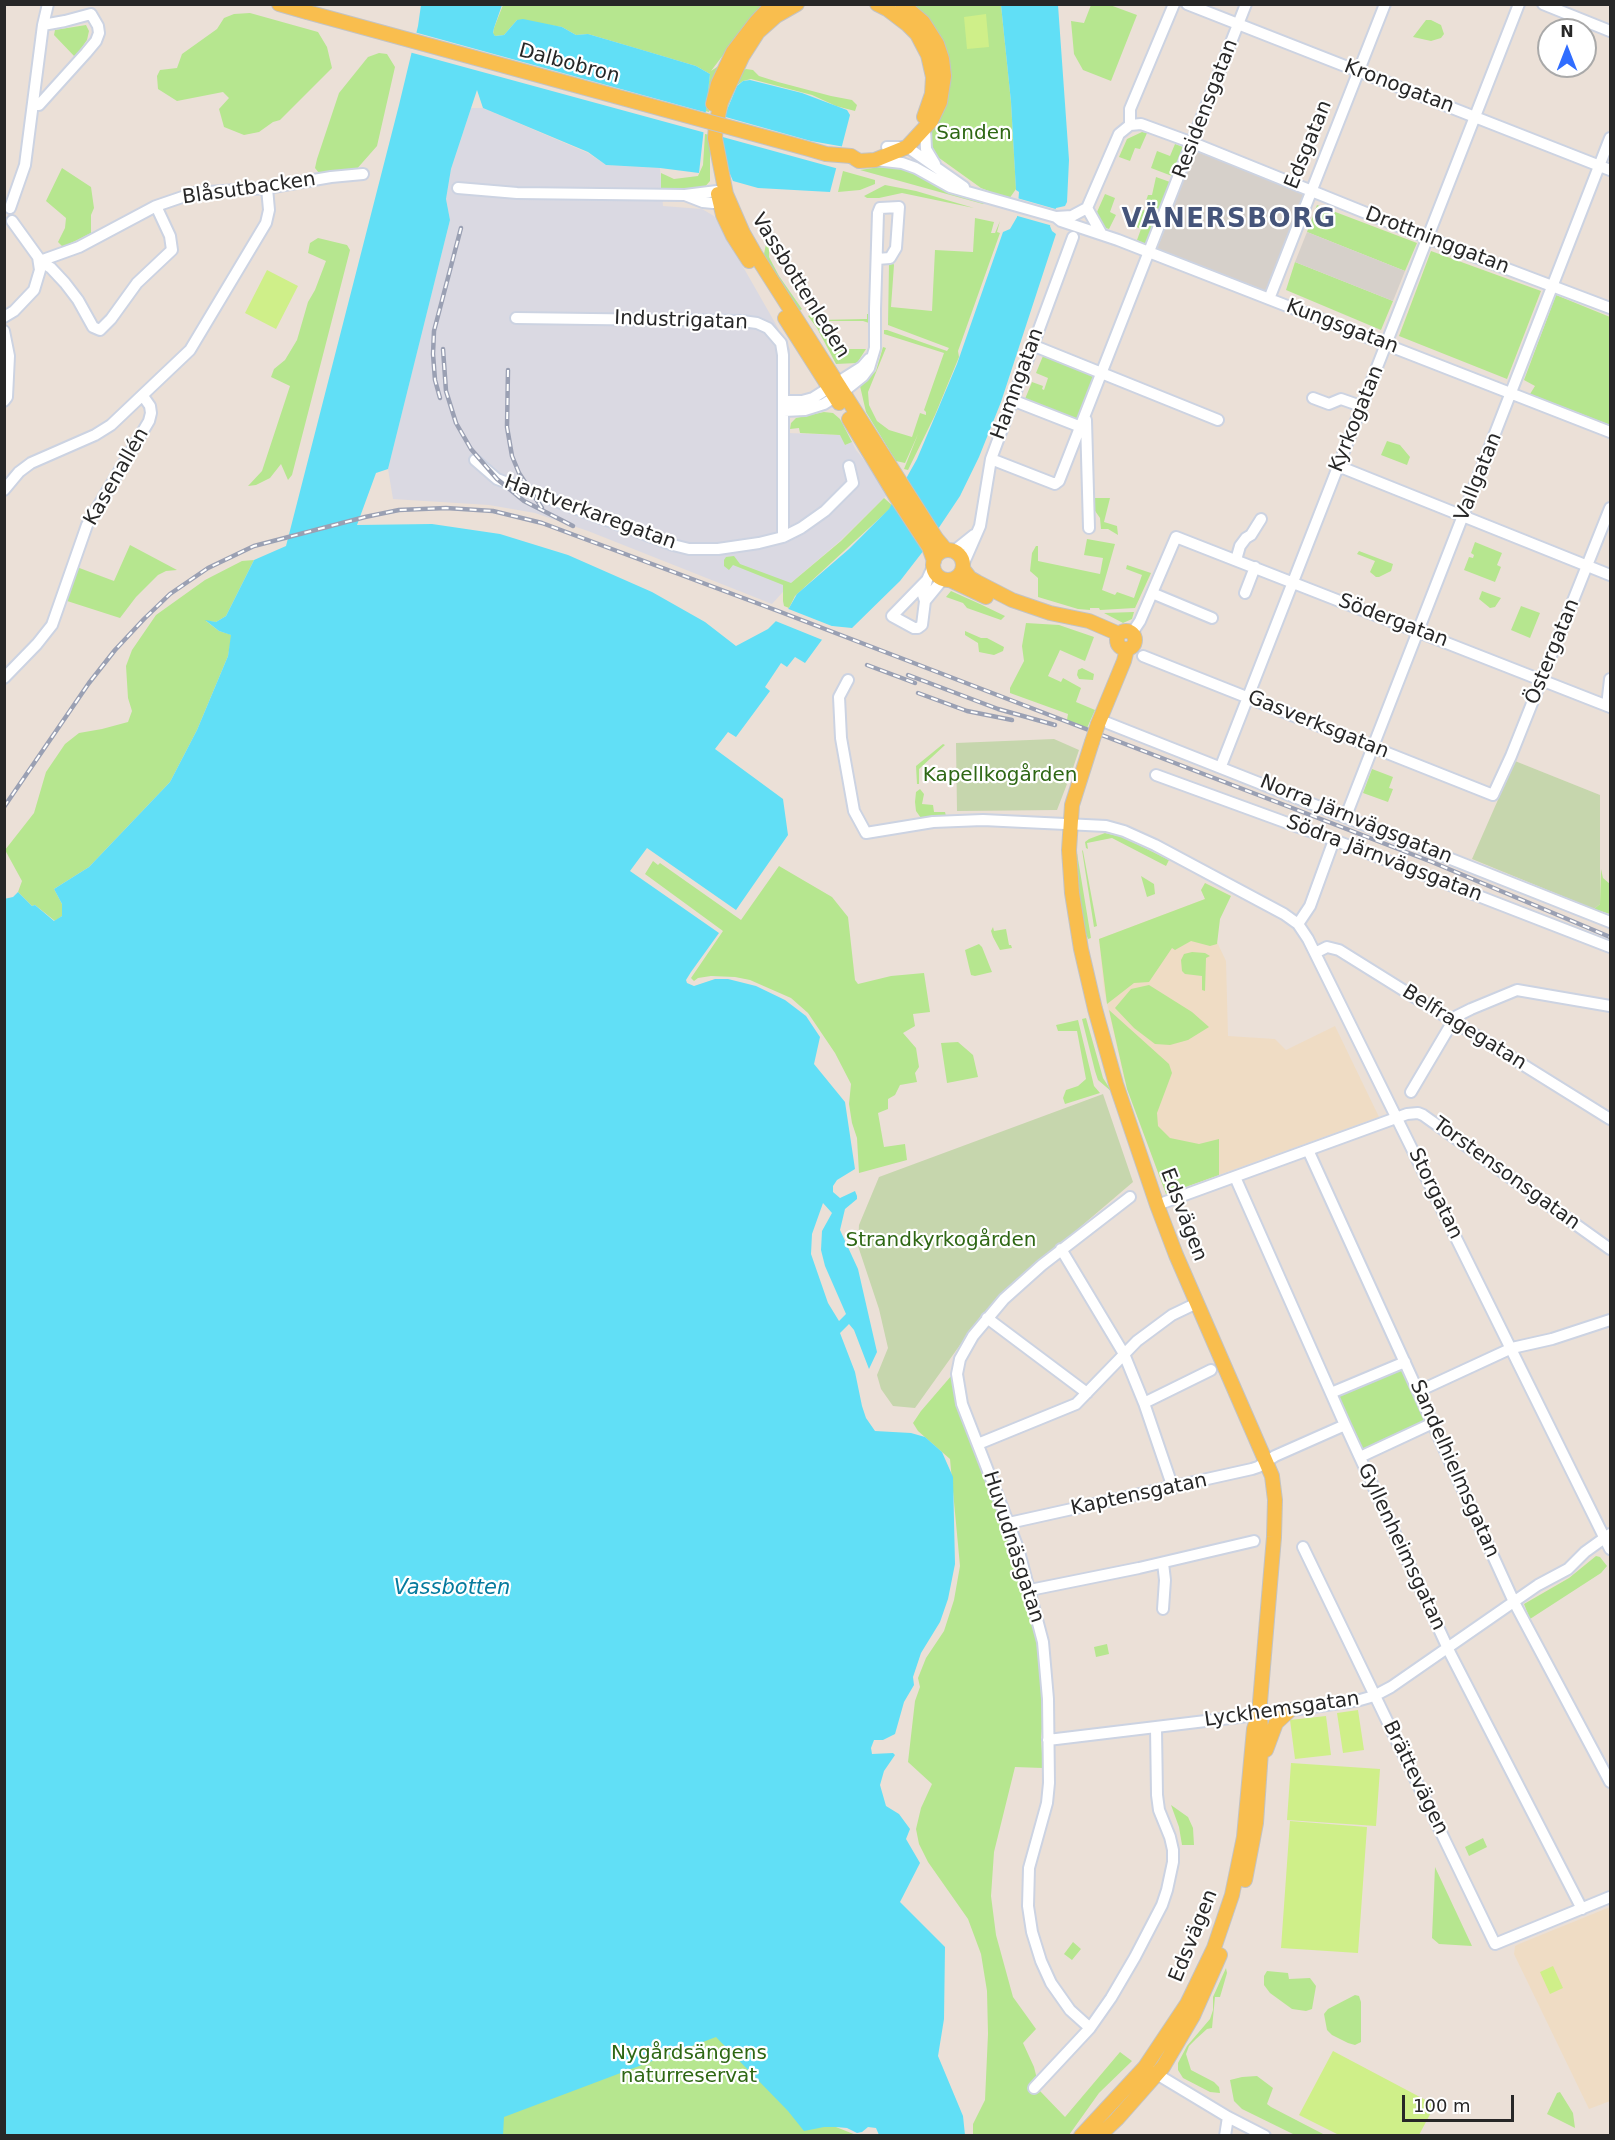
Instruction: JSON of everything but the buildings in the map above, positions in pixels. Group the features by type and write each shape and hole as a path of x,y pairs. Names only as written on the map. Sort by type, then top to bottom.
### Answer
{"main road":[{"name":"Dalbobron","path":"279,4 808,150 850,156 859,161 875,160"},
{"name":"Vassbottenleden","path":"773,4 750,28 733,52 718,84 710,124 721,195 837,390 932,542 934,562"},
{"name":"Vassbottenleden","path":"721,195 715,138 721,102 742,57 758,32 776,16 797,4"},
{"path":"850,156 907,141 931,100 933,77 931,65 917,34 898,16 877,4"},
{"path":"875,160 925,129 940,102 944,84 943,68 933,36 923,22 902,4"},
{"name":"Vassbottenleden","path":"932,542 950,551"},
{"path":"1050,613 1012,600 970,578 963,567 960,556 950,551 939,553 934,562 936,573 946,579 1014,608 1084,620 1126,634"},
{"path":"946,579 958,576 963,567"},
{"path":"1099,722 1124,661 1126,649 1118,644 1117,638 1126,634"},
{"name":"Edsvägen","path":"1099,722 1076,787 1070,824 1072,893 1086,969 1116,1084 1157,1205 1266,1462 1274,1487 1275,1516 1259,1714 1254,1729 1244,1837 1232,1895 1214,1948 1151,2071 1099,2136"},
{"path":"1261,1769 1273,1729 1278,1720 1290,1710"},
{"name":"Edsvägen","path":"1081,2136 1151,2071 1163,2067 1193,2016 1223,1948 1241,1897 1256,1823 1263,1727 1259,1714"}],"street":[{"path":"40,4 43,23"},
{"path":"48,4 43,23 26,165 7,209 15,214 8,221 27,240 40,261 51,268 65,283 96,330 100,330 111,319 137,283 172,250 170,236 156,206"},
{"path":"1056,217 1072,216 1087,208 1115,141 1119,134 1130,125 1129,112 1174,4"},
{"name":"Kronogatan","path":"1187,4 1611,170"},
{"name":"Residensgatan","path":"991,459 1055,484 1059,481 1246,4"},
{"name":"Edsgatan","path":"1269,299 1385,4"},
{"name":"Kyrkogatan","path":"1221,766 1519,4"},
{"path":"1544,4 1611,30"},
{"path":"34,105 39,105 91,47 99,33 91,14 65,21 43,23"},
{"name":"Drottninggatan","path":"1130,125 1149,127 1193,143 1611,308"},
{"path":"925,129 926,149 939,170"},
{"name":"Vallgatan","path":"1346,816 1512,393 1551,285 1611,138"},
{"path":"907,141 907,157 916,168"},
{"path":"907,141 939,170 972,192"},
{"path":"875,160 902,163 950,186 972,192"},
{"name":"Blåsutbacken","path":"40,261 79,247 156,206 194,193 267,188 363,174"},
{"path":"4,489 19,472 31,463 111,425 190,350 266,223 269,210 267,188"},
{"path":"458,188 517,193 721,195"},
{"name":"Kungsgatan","path":"972,192 1101,233 1611,432"},
{"path":"784,406 837,390 863,376 869,368 875,348 876,259 878,213 880,208 899,207 896,249 890,258 876,259"},
{"path":"1087,208 1101,233"},
{"name":"Hamngatan","path":"963,567 982,517 991,459 1073,237"},
{"path":"4,317 14,311 34,290 38,280 40,261"},
{"name":"Industrigatan","path":"516,318 742,321 758,323 768,328 781,343 783,355 783,537"},
{"path":"4,331 9,356 4,401"},
{"path":"1032,345 1218,420"},
{"name":"Kasenallén","path":"4,678 52,625 87,525 149,421 150,406 143,396"},
{"path":"1313,398 1329,404 1341,399 1361,406"},
{"path":"1012,400 1081,427"},
{"name":"Residensgatan","path":"1086,414 1089,528"},
{"name":"Hantverkaregatan","path":"475,460 497,479 689,549 718,549 759,543 783,537 801,528 825,511 853,483 849,466"},
{"path":"1338,466 1611,575"},
{"name":"Östergatan","path":"1493,795 1511,756 1611,508"},
{"path":"1236,560 1240,546 1251,535 1261,519"},
{"path":"950,551 977,534"},
{"name":"Södergatan","path":"1152,593 1176,537 1609,706"},
{"path":"927,580 892,616 914,628 922,625 925,601 923,595 934,562"},
{"path":"1245,593 1255,567"},
{"path":"925,601 946,579"},
{"path":"1126,634 1140,621 1152,593 1212,618"},
{"name":"Gasverksgatan","path":"1143,656 1493,795"},
{"path":"1609,706 1611,679"},
{"path":"848,680 839,697 841,738 854,811 866,832 933,822 983,820 1090,824 1124,831 1171,853 1284,914 1298,924 1310,906 1334,840"},
{"name":"Norra Järnvägsgatan","path":"1099,722 1221,766 1611,922"},
{"name":"Södra Järnvägsgatan","path":"1156,775 1334,840 1611,947"},
{"name":"Storgatan","path":"1298,924 1315,953 1608,1536 1611,1549"},
{"name":"Belfragegatan","path":"1315,953 1327,947 1339,950 1611,1119"},
{"path":"1411,1092 1457,1016 1471,1009 1516,990 1611,1006"},
{"name":"Torstensonsgatan","path":"1157,1205 1412,1113 1424,1115 1611,1249"},
{"name":"Sandelhielmsgatan","path":"1308,1150 1514,1602 1611,1782"},
{"name":"Gyllenheimsgatan","path":"1235,1177 1345,1425 1448,1647 1582,1909"},
{"name":"Huvudnäsgatan","path":"1090,2028 1070,2010 1051,1983 1036,1946 1029,1919 1029,1868 1048,1795 1046,1663 1039,1622 1030,1590 1009,1523 962,1404 957,1368 966,1348 987,1318 1021,1283 1061,1249 1130,1197"},
{"path":"1061,1249 1124,1354 1144,1403 1173,1488"},
{"path":"978,1444 1080,1401 1124,1354 1172,1315 1197,1303"},
{"path":"987,1318 1087,1393"},
{"path":"1419,1391 1512,1348 1552,1339 1611,1320"},
{"path":"1331,1393 1405,1362"},
{"path":"1144,1403 1211,1371"},
{"path":"1360,1457 1433,1423"},
{"name":"Kaptensgatan","path":"1009,1523 1252,1469 1345,1425"},
{"name":"Lyckhemsgatan","path":"1048,1740 1290,1710 1374,1696 1538,1585 1568,1569 1585,1552 1608,1536"},
{"path":"1030,1590 1163,1563 1254,1541"},
{"name":"Brättevägen","path":"1303,1547 1495,1944 1582,1909"},
{"path":"1163,1563 1165,1580 1163,1609"},
{"path":"1034,2088 1090,2028 1111,1998 1162,1905 1171,1876 1173,1850 1159,1810 1157,1796 1156,1728"},
{"path":"1582,1909 1611,1897"},
{"path":"1151,2071 1228,2117 1265,2136"},
{"path":"1225,2136 1228,2117"},
{"path":"1238,2136 1246,2126"}],"shaded area":[{"path":"471,108 483,108 588,153 606,165 660,168 663,206 702,209 714,216 790,349 788,433 841,435 845,445 852,442 882,482 888,494 840,541 791,583 772,604 588,531 535,513 489,505 393,499 388,469 450,220 446,199 451,169"},
{"path":"1195,151 1305,193 1265,292 1157,249"},
{"path":"1307,232 1405,271 1393,301 1295,262"},
{"path":"1205,883 1231,896 1220,912 1216,940 1226,961 1228,1036 1275,1039 1286,1050 1335,1026 1379,1117 1166,1194 1124,1078 1104,990 1099,939 1205,899 1201,890"},
{"path":"1610,1907 1610,2101 1589,2109 1514,1954 1515,1946 1519,1944"}],"green space":[{"path":"503,5 764,5 755,13 711,71 720,65 709,112 705,111 710,74 696,66 588,34 576,35 562,27 517,20 504,35 495,36 494,28"},
{"name":"Sanden","path":"912,5 1001,5 1011,102 1016,189 1009,199 981,188 935,155 929,137 937,122"},
{"path":"1091,5 1110,5 1137,15 1111,81 1083,70 1074,54 1071,21 1084,23"},
{"path":"250,13 318,32 327,47 332,68 280,120 259,132 244,135 224,127 219,109 229,98 223,92 177,101 158,89 157,76 160,70 177,68 182,54 217,29 224,18 234,14"},
{"path":"986,14 989,47 967,49 964,17"},
{"path":"1426,20 1441,25 1444,34 1441,38 1431,41 1413,37"},
{"path":"86,25 89,31 87,40 75,57 54,35 55,30"},
{"path":"379,53 387,54 395,67 377,146 355,171 319,173 315,168 317,159 339,93 368,57"},
{"path":"746,69 778,82 852,100 857,105 855,111 836,106 812,95 751,79 736,86 724,117 727,98 740,72"},
{"path":"1142,132 1147,133 1140,149 1135,148 1130,161 1119,157 1127,139"},
{"path":"705,134 710,135 710,181 703,189 682,191 661,189 661,173 674,179 698,176 703,165"},
{"path":"1175,144 1183,147 1172,176 1151,168 1157,151 1170,156"},
{"path":"886,166 900,167 917,173 944,189 985,203 860,170"},
{"path":"62,168 91,187 94,208 91,215 91,233 63,247 58,242 65,228 66,218 46,201"},
{"path":"843,171 875,180 875,184 860,190 838,192"},
{"path":"1156,177 1170,182 1159,209 1145,204 1148,195 1152,195"},
{"path":"885,185 916,191 974,208 902,193 879,198 864,196"},
{"path":"1105,194 1115,198 1110,212 1116,215 1109,229 1103,227 1097,212"},
{"path":"1317,205 1417,243 1405,271 1307,232"},
{"path":"1135,207 1157,215 1146,244 1137,240 1141,229 1128,223"},
{"path":"975,218 994,222 991,233 995,233 1000,221 997,232 1000,233 958,351 959,357 935,415 908,470 904,469 918,434 905,463 896,461 866,412 860,386 876,371 883,347 886,348 868,392 869,405 877,421 889,430 912,437 920,413 926,415 924,410 944,353 884,334 884,330 947,351 949,348 888,325 889,264 894,265 891,307 932,311 935,250 973,252"},
{"path":"318,238 347,245 350,250 292,475 288,480 281,464 270,478 248,486 262,471 290,386 271,377 274,369 285,360 297,340 308,302 326,261 308,253 310,243"},
{"path":"766,244 769,246 769,257 779,276 802,309 798,312 763,259"},
{"path":"1431,251 1541,291 1507,379 1399,336"},
{"path":"1295,262 1393,301 1381,330 1286,290"},
{"path":"267,270 298,286 276,329 245,313"},
{"path":"1556,295 1610,317 1610,425 1530,394 1535,386 1524,380"},
{"path":"815,312 818,313 818,320 867,319 867,314 869,314 869,323 822,321 839,349 866,349 857,363 836,364 808,316"},
{"path":"1043,356 1094,376 1077,420 1025,399 1032,382 1043,386 1044,390 1048,378 1036,373"},
{"path":"824,412 833,413 840,419 852,442 845,445 840,435 800,433 799,428 790,429 791,423 796,418"},
{"path":"1387,441 1400,445 1410,457 1407,465 1381,455"},
{"path":"884,498 893,506 795,596 789,608 784,606 783,585 733,565 729,570 724,566 726,557 734,556 740,564 791,583 841,541"},
{"path":"1093,498 1110,498 1104,522 1117,526 1118,535 1108,529 1101,529 1100,518 1093,508"},
{"path":"1087,539 1115,544 1102,590 1134,598 1142,575 1126,569 1127,565 1151,573 1135,608 1078,609 1038,597 1038,578 1030,571 1032,553 1036,546 1038,546 1038,561 1100,574 1103,558 1084,555"},
{"path":"1475,542 1502,553 1497,565 1501,567 1495,582 1464,570 1469,557 1473,558 1474,555 1471,553"},
{"path":"130,545 177,570 166,571 158,575 136,597 120,618 64,600 74,566 114,581"},
{"path":"1359,551 1393,564 1391,571 1376,577 1370,572 1375,561 1357,554"},
{"path":"254,560 226,616 216,622 206,621 219,631 232,635 228,656 197,730 170,782 89,867 54,889 62,904 62,916 55,921 35,905 32,906 18,892 22,881 5,850 34,813 46,772 65,744 79,733 128,722 132,711 128,698 126,666 132,650 156,615 205,580 242,561"},
{"path":"951,591 1005,616 1001,620 967,608 963,603 946,597"},
{"path":"1482,591 1501,598 1495,607 1490,608 1479,599"},
{"path":"1521,606 1540,613 1530,638 1511,630"},
{"path":"1134,612 1132,619 1123,623 1104,613"},
{"path":"1026,623 1059,625 1094,637 1085,661 1060,650 1048,676 1061,682 1063,678 1081,688 1076,702 1095,710 1087,728 1067,720 1068,714 1010,693 1010,688 1024,661 1022,646"},
{"path":"965,631 981,638 987,638 1004,647 1003,651 994,655 979,652 978,643 965,635"},
{"path":"1082,668 1094,674 1093,680 1079,679 1078,670"},
{"name":"Kapellkogården","path":"1054,739 1079,750 1071,774 1067,774 1065,781 1067,784 1057,810 957,811 956,743"},
{"path":"943,744 945,745 919,769 919,784 917,784 916,766"},
{"path":"1515,761 1600,795 1600,904 1594,909 1472,859"},
{"path":"1372,769 1393,777 1389,788 1393,789 1388,802 1363,793"},
{"path":"920,789 924,794 922,804 933,805 934,812 945,812 946,816 921,818 916,811 915,802 916,792"},
{"path":"1105,833 1123,837 1169,860 1166,866 1112,838 1087,843 1088,849 1086,848 1085,842"},
{"path":"1076,847 1091,938 1088,939 1081,919"},
{"path":"1082,850 1097,926 1094,927"},
{"path":"653,861 658,865 660,863 741,920 779,866 832,897 848,917 855,980 858,984 891,976 924,973 930,1012 913,1014 915,1026 903,1033 916,1048 919,1067 915,1073 917,1082 900,1085 895,1095 888,1099 888,1109 878,1113 884,1147 905,1144 907,1160 859,1173 857,1138 849,1104 851,1084 835,1053 808,1013 791,998 750,980 735,977 711,976 694,981 691,978 723,931 645,874"},
{"path":"1601,869 1603,878 1610,884 1610,914 1594,909 1600,904"},
{"path":"1141,876 1154,884 1155,894 1147,897"},
{"path":"1205,883 1231,896 1220,919 1217,944 1210,946 1191,941 1175,950 1172,948 1149,982 1134,983 1107,1004 1099,939 1205,899 1201,890"},
{"path":"993,927 994,931 1006,929 1009,945 1012,948 1000,950 991,931"},
{"path":"979,944 992,972 975,976 971,975 965,950"},
{"path":"1205,953 1210,956 1206,958 1205,991 1202,990 1202,976 1185,974 1182,971 1181,960 1184,954"},
{"path":"1149,985 1192,1012 1209,1027 1188,1040 1170,1045 1155,1044 1134,1028 1115,1008 1131,989"},
{"path":"1109,1010 1169,1064 1172,1073 1157,1113 1158,1126 1170,1138 1199,1144 1219,1139 1219,1175 1166,1194 1127,1089"},
{"path":"1086,1018 1103,1078 1112,1092 1098,1080 1082,1019"},
{"path":"1078,1020 1094,1086 1100,1093 1065,1104 1063,1098 1066,1090 1078,1086 1086,1079 1077,1031 1058,1031 1056,1025"},
{"path":"958,1042 973,1055 978,1077 947,1083 941,1043"},
{"name":"Strandkyrkogården","path":"1103,1094 1133,1182 1004,1292 980,1317 915,1408 893,1406 881,1389 877,1375 888,1348 879,1309 858,1246 859,1225 879,1177"},
{"path":"1403,1365 1429,1421 1361,1452 1334,1394"},
{"path":"952,1375 1014,1550 1039,1642 1045,1699 1041,1738 1043,1768 1015,1767 994,1852 991,1896 996,1935 1013,1997 1036,2029 1023,2043 1034,2067 1040,2091 1065,2117 1120,2052 1132,2061 1099,2093 1069,2135 973,2135 973,2124 985,2100 988,2034 987,1991 981,1954 968,1919 928,1862 919,1844 916,1829 921,1808 932,1784 908,1762 915,1701 920,1687 918,1678 926,1658 944,1631 954,1600 960,1566 950,1459 918,1431 913,1423"},
{"path":"1596,1556 1600,1557 1607,1566 1601,1573 1530,1619 1524,1604 1569,1578"},
{"path":"1107,1644 1109,1654 1096,1657 1094,1647"},
{"path":"1358,1710 1364,1750 1343,1753 1337,1713"},
{"path":"1326,1716 1331,1755 1295,1759 1290,1720"},
{"path":"1291,1763 1380,1769 1376,1826 1287,1820"},
{"path":"1171,1805 1188,1817 1193,1828 1194,1845 1182,1845 1179,1827"},
{"path":"1290,1821 1367,1827 1358,1953 1281,1948"},
{"path":"1483,1838 1487,1847 1469,1856 1465,1847"},
{"path":"1435,1867 1472,1946 1439,1944 1432,1938"},
{"path":"1073,1942 1081,1949 1072,1960 1064,1954"},
{"path":"1553,1966 1563,1988 1550,1994 1540,1972"},
{"path":"1226,1968 1227,1973 1220,1997 1215,1997 1212,2028 1207,2029 1189,2046 1186,2054 1191,2070 1214,2082 1219,2087 1220,2093 1210,2092 1183,2078 1178,2070 1178,2063 1187,2046 1210,2019 1213,1997"},
{"path":"1267,1971 1288,1973 1289,1979 1310,1978 1316,1986 1312,2009 1306,2011 1292,2009 1270,1993 1264,1985 1264,1976"},
{"name":"Nygårdsängens naturreservat","path":"718,1978 824,2127 836,2127 856,2135 413,2136"},
{"path":"1355,1995 1359,1996 1361,2002 1361,2042 1355,2045 1332,2035 1327,2030 1324,2014 1328,2009"},
{"path":"1333,2051 1435,2105 1419,2135 1339,2135 1299,2115"},
{"path":"1257,2076 1273,2088 1267,2104 1325,2135 1295,2135 1242,2109 1234,2101 1230,2080"},
{"path":"1560,2092 1573,2113 1575,2128 1547,2114 1557,2093"}],"water":[{"name":"Vassbotten","path":"421,5 502,5 494,28 495,36 504,35 517,20 523,19 562,27 576,35 588,34 696,66 710,74 699,173 606,165 588,152 483,108 477,90 451,169 446,199 450,220 388,469 376,473 357,525 432,524 500,534 568,555 652,592 705,622 736,646 768,629 789,608 797,594 849,549 889,509 917,459 957,364 1003,232 1010,229 1017,217 1019,192 1016,190 1011,102 1001,5 1058,5 1069,160 1067,202 1065,206 1056,208 1050,226 1056,234 1001,402 979,457 960,496 900,581 852,628 832,626 805,663 795,657 787,667 781,663 765,687 770,691 736,737 728,732 715,749 783,799 788,835 736,910 647,848 630,871 719,933 691,972 686,980 687,983 694,986 715,979 728,979 756,986 785,1000 806,1016 820,1037 814,1064 845,1102 855,1169 837,1180 833,1186 833,1192 840,1198 855,1191 857,1196 857,1199 845,1209 840,1230 858,1269 877,1352 869,1369 854,1330 849,1324 840,1333 855,1372 862,1406 866,1418 875,1431 911,1433 925,1437 942,1452 953,1477 955,1564 948,1599 940,1622 921,1653 913,1677 914,1685 904,1702 895,1734 883,1740 874,1740 871,1748 872,1754 893,1753 895,1755 884,1771 880,1785 886,1806 899,1814 910,1829 906,1839 920,1863 900,1902 945,1947 944,2019 938,2056 963,2116 965,2135 879,2135 876,2128 868,2127 857,2133 847,2128 836,2127 804,2131 788,2111 716,2037 504,2117 503,2135 5,2135 4,899 13,897 18,892 32,906 35,905 54,921 62,916 62,904 54,889 89,867 170,782 197,730 228,656 231,635 219,631 205,620 216,622 226,616 254,560 286,546 418,26","holes":["823,1203 832,1213 822,1231 821,1250 825,1266 846,1314 839,1321 828,1303 811,1254 812,1234"]},
{"path":"750,80 802,93 847,110 850,115 830,192 758,188 733,181 727,167 722,142 724,117 737,86 743,81"}],"pier":[{"path":"414,32 708,113 706,133 409,52"},
{"path":"722,116 811,141 845,147 839,169 719,136"},
{"path":"1017,198 1059,210 1053,226 1014,215"},
{"path":"786,608 842,630 834,629 825,641 773,620"}],"railway":[{"path":"440,398 435,380 434,331 461,228"},
{"path":"443,349 446,391 456,423 471,449 497,479 524,501 573,526"},
{"path":"508,370 507,427 512,456 519,473 542,508"},
{"path":"4,807 89,683 115,650 170,594 208,568 254,546 399,510 446,508 493,511 542,523 778,611 1432,862 1610,937"},
{"path":"867,665 915,683"},
{"path":"908,675 998,709 1055,725"},
{"path":"918,693 967,711 1012,720"}],"district":[{"name":"VÄNERSBORG","path":"1229,220"}]}
